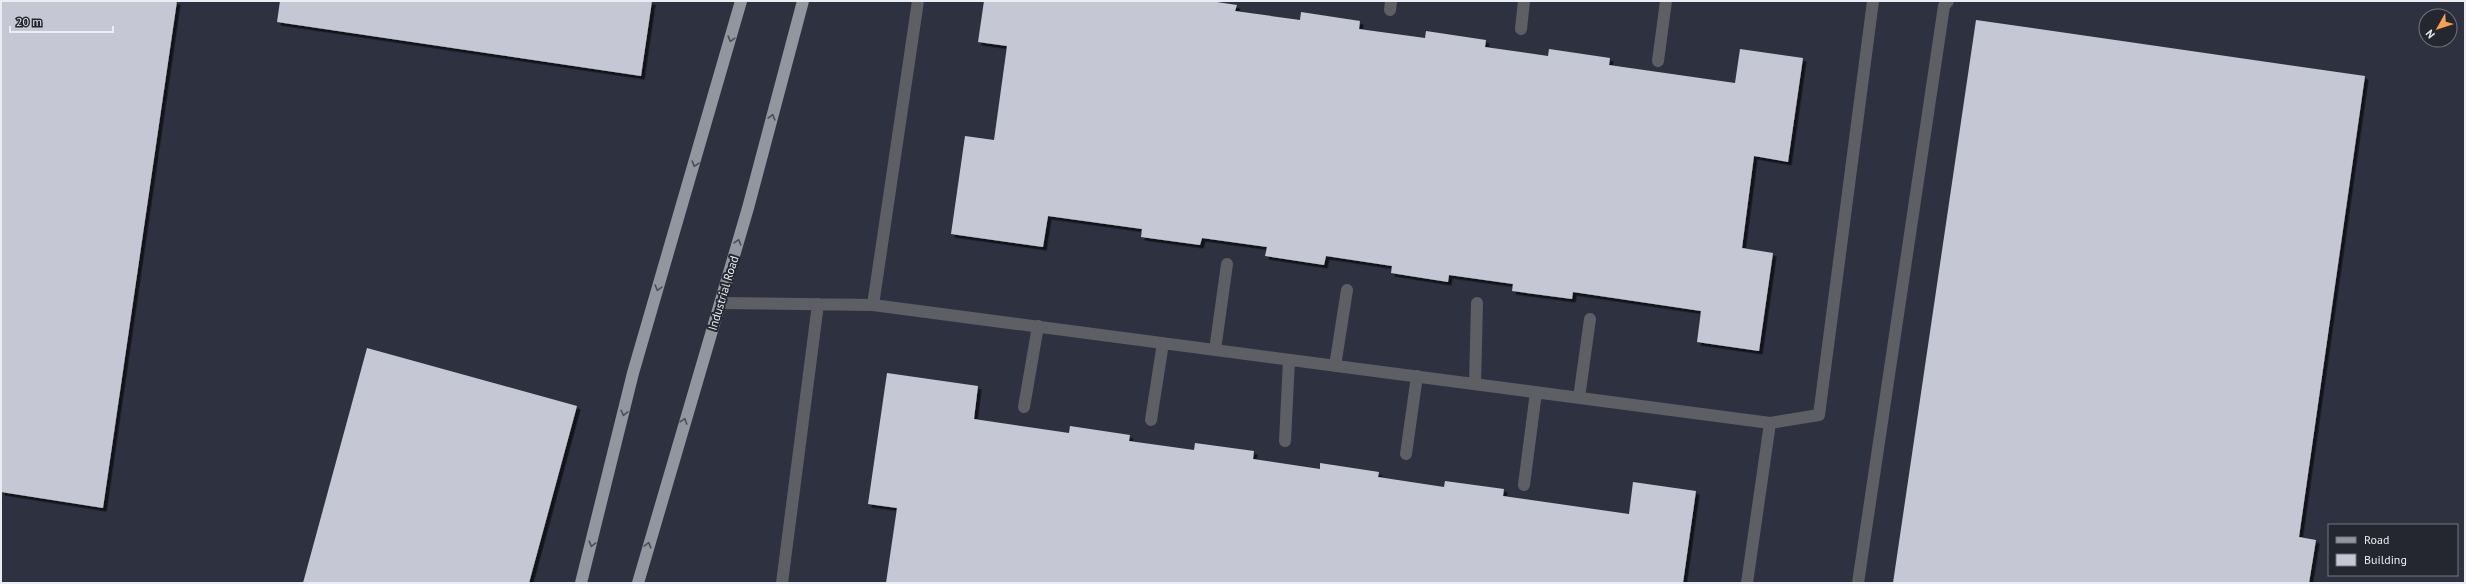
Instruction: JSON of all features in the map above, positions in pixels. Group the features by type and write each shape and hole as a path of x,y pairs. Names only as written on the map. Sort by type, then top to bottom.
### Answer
{"main road":[{"path":"581,583 633,373 741,1"},
{"name":"Industrial Road","path":"638,583 748,208 803,1"}],"lane":[{"path":"873,305 918,1"},
{"path":"1521,29 1524,1"},
{"path":"1658,61 1666,1"},
{"path":"720,303 873,305 1770,423 1819,415 1873,1"},
{"path":"1858,583 1944,6 1948,1"},
{"path":"1215,350 1227,264"},
{"path":"1335,366 1347,290"},
{"path":"1475,384 1477,303"},
{"path":"782,583 818,304"},
{"path":"1579,398 1590,319"},
{"path":"1024,408 1038,326"},
{"path":"1151,420 1163,343"},
{"path":"1285,441 1289,360"},
{"path":"1406,454 1417,376"},
{"path":"1524,485 1536,392"},
{"path":"1747,583 1770,423"}],"shaded area":[{"path":"1,1 2465,1 2465,583 1,583"}],"building":[{"path":"1,1 177,1 103,508 1,492"},
{"path":"280,1 652,1 641,76 277,22"},
{"path":"984,1 1210,1 1237,5 1235,11 1300,20 1301,12 1360,21 1359,29 1425,38 1426,31 1486,40 1485,47 1548,56 1549,49 1610,58 1609,65 1735,83 1740,49 1803,58 1788,162 1754,156 1742,248 1773,253 1759,351 1697,342 1701,311 1573,292 1572,299 1512,291 1513,284 1449,275 1448,282 1391,273 1392,266 1326,256 1324,265 1265,256 1267,247 1202,238 1200,245 1141,237 1142,229 1048,216 1043,247 951,234 965,136 994,140 1007,46 978,42"},
{"path":"1976,20 2365,76 2299,537 2316,540 2309,583 1893,583"},
{"path":"367,348 577,406 529,583 303,583"},
{"path":"887,373 978,386 974,419 1069,433 1070,426 1130,435 1129,441 1194,450 1195,443 1254,451 1253,459 1320,469 1320,463 1379,472 1378,477 1444,487 1445,481 1504,489 1503,496 1629,514 1633,482 1696,491 1683,583 886,583 897,508 868,504"}]}
